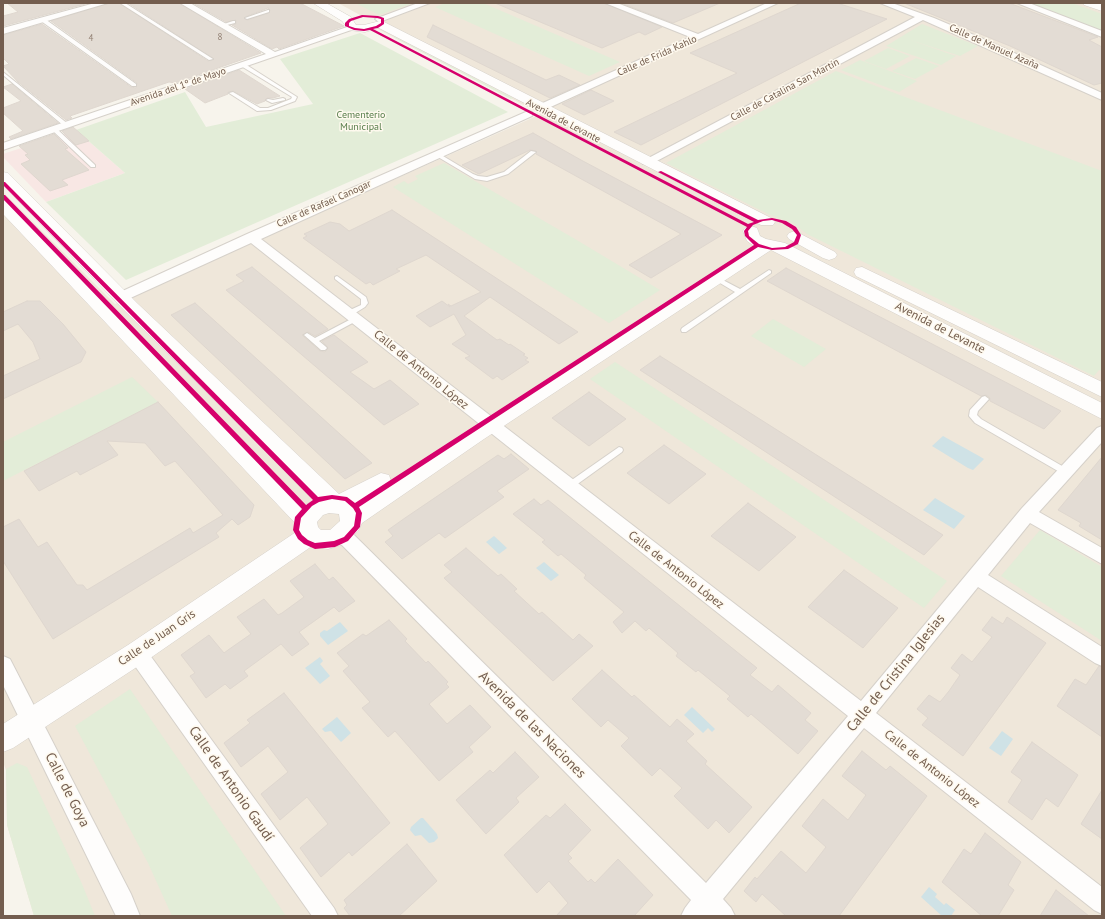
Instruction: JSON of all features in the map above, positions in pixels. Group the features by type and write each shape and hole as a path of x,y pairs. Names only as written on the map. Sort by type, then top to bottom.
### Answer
{"street":[{"path":"3,31 104,3"},
{"path":"186,3 274,55"},
{"name":"Avenida de Levante","path":"318,3 534,111 647,162 767,222 784,224 792,230 795,236 922,302 1102,390"},
{"name":"Avenida de Levante","path":"338,3 359,24"},
{"path":"359,24 379,22 426,3"},
{"path":"609,3 698,37"},
{"name":"Calle de Frida Kahlo","path":"534,111 774,3"},
{"name":"Calle de Manuel Azaña","path":"884,3 922,17 1065,79 1102,97"},
{"path":"1021,3 1102,34"},
{"path":"1088,3 1102,8"},
{"name":"Calle de Catalina San Martín","path":"647,162 922,17"},
{"name":"Avenida de Levante","path":"379,22 762,240 1102,412"},
{"name":"Avenida del 1º de Mayo","path":"3,147 274,55 359,24"},
{"name":"Calle de Rafael Canogar","path":"121,297 251,237 534,111"},
{"path":"3,176 121,297 342,515"},
{"path":"3,206 308,528 315,538 328,540 342,515 486,422 717,279 762,240"},
{"path":"762,240 753,226 759,223 767,222"},
{"path":"486,422 711,267 762,240 790,243 795,236"},
{"name":"Calle de Antonio López","path":"251,237 1102,902"},
{"name":"Calle de Cristina Iglesias","path":"693,916 862,715 1028,513 1102,432"},
{"path":"308,528 315,509 328,504 342,515"},
{"path":"1028,513 1102,557"},
{"name":"Avenida de las Naciones","path":"342,515 706,900 723,916"},
{"name":"Calle de Juan Gris","path":"3,739 137,652 292,548 308,528"},
{"path":"976,576 1102,657"},
{"name":"Calle de Antonio Gaudí","path":"137,652 326,916"},
{"name":"Calle de Goya","path":"3,665 123,902 128,916"}],"lane":[{"path":"122,3 211,60"},
{"path":"247,18 268,11"},
{"path":"43,20 134,85"},
{"path":"223,25 232,22"},
{"path":"243,65 294,95"},
{"path":"3,73 66,125"},
{"path":"231,93 259,110 269,109 293,100 295,97 294,95"},
{"path":"268,100 276,101 294,95"},
{"path":"54,129 93,166"},
{"path":"436,154 471,175 487,179 506,173 533,152"},
{"path":"684,330 769,272"},
{"path":"314,341 354,316 365,303 364,298 337,278"},
{"path":"717,279 740,292"},
{"path":"307,335 323,348"},
{"path":"985,399 974,410 974,416 978,421 1066,472"},
{"path":"569,486 619,450"}],"shaded area":[{"path":"338,3 1102,3 1102,916 34,916 7,825 6,770 3,762 3,192 115,304 541,114 374,27 377,26 379,19 360,15"},
{"path":"76,130 125,173 46,202 3,157 3,154"},
{"path":"943,436 984,459 973,470 968,468 932,446"},
{"path":"935,498 965,516 954,529 923,510"},
{"path":"494,536 507,548 499,554 486,542"},
{"path":"544,562 559,575 551,581 536,568"},
{"path":"340,622 348,631 328,645 320,636 320,633 324,630 327,631"},
{"path":"320,657 323,661 320,664 330,676 320,684 305,668"},
{"path":"692,707 715,729 712,732 708,728 703,733 684,715"},
{"path":"337,717 351,733 341,742 331,731 325,732 322,729"},
{"path":"1002,731 1013,739 1001,756 989,748"},
{"path":"423,818 437,834 438,838 434,842 429,843 421,835 415,836 410,830 411,827"},
{"path":"929,887 937,894 935,897 944,905 946,903 955,910 951,916 942,916 921,897"}],"green space":[{"path":"355,3 414,3 379,15"},
{"path":"445,3 483,3 620,62 589,76 435,7"},
{"path":"1026,3 1072,3 1102,14 1102,32"},
{"path":"922,24 978,46 960,56 910,40 956,56 941,65 886,46"},
{"name":"Cementerio Municipal","path":"360,33 508,112 126,280 46,202 125,173 76,130 185,92 206,127 313,104 280,59"},
{"path":"393,37 395,37 513,98 511,99"},
{"path":"888,48 910,56 886,69 864,61"},
{"path":"916,58 939,66 915,79 892,71"},
{"path":"860,60 917,81 899,92 841,70"},
{"path":"836,71 1102,171 1102,371 1099,370 1094,376 807,234 793,223 770,215 666,163"},
{"path":"444,163 660,290 609,323 393,187 404,181 408,184 418,179 415,176"},
{"path":"773,319 826,349 804,367 751,336"},
{"path":"615,362 947,581 924,608 590,379"},
{"path":"132,377 158,402 3,481 3,442"},
{"path":"1040,530 1102,567 1102,641 1001,576"},
{"path":"130,689 286,916 172,916 148,863 75,726"},
{"path":"17,763 27,767 82,884 95,916 34,916 7,825 6,769"}],"building":[{"path":"7,3 89,3 3,26 3,16 18,12"},
{"path":"109,3 119,3 208,61 214,59 128,3 179,3 261,53 175,83 169,82 70,116 72,118 66,120 18,82 3,66 9,64 3,58 3,35 42,24 131,87 136,88 137,83 51,21"},
{"path":"193,3 300,3 344,26 279,49 277,47 272,49 232,25 236,24 236,20 226,22","holes":["268,8 270,10 269,13 247,20 244,18"]},
{"path":"495,3 604,3 662,27 645,35 639,32 602,48"},
{"path":"621,3 720,3 673,23"},
{"path":"801,3 837,3 887,19 641,145 614,132 737,73 690,53"},
{"path":"904,3 1009,3 1098,37 1089,40 1102,47 1102,83 1094,85 1010,46"},
{"path":"433,25 546,80 559,75 580,85 550,98 427,37"},
{"path":"239,70 280,96 267,98 265,101 257,104 233,91 205,103 185,89"},
{"path":"12,84 58,123 11,139 9,137 23,131 3,113 3,108 21,101 3,87"},
{"path":"591,90 614,101 584,115 562,104"},
{"path":"73,127 89,141 76,145 62,131"},
{"path":"533,133 722,235 651,278 629,265 681,234 536,154 536,151 530,150 479,174 462,165"},
{"path":"54,134 68,148 65,149 89,170 62,180 68,185 50,191 21,164 30,160 25,155 28,154 19,146"},
{"path":"392,210 578,332 559,344 490,297 464,316 497,340 500,339 509,345 510,344 525,354 523,355 528,358 525,360 529,362 502,380 497,376 493,379 465,358 470,356 452,344 466,335 454,314 430,327 416,316 442,301 450,307 448,304 451,306 481,292 426,255 396,269 400,271 373,285 370,282 366,284 303,238 307,236 304,234 330,222 340,224 349,231"},
{"path":"252,267 328,329 315,336 308,332 302,335 320,351 325,352 328,348 322,341 334,335 368,362 350,372 374,389 390,380 419,404 384,425 226,290 244,281 236,275"},
{"path":"786,268 1061,411 1044,429 990,401 990,398 986,395 981,396 767,281"},
{"path":"27,301 40,301 63,324 86,352 81,362 3,399 3,376 40,359 33,342 18,324 3,331 3,312"},
{"path":"195,303 372,463 345,479 171,315"},
{"path":"660,356 943,535 924,555 640,370"},
{"path":"589,392 626,419 589,446 552,418"},
{"path":"158,402 254,505 250,517 238,525 232,519 216,533 219,537 53,639 3,561 3,527 19,519 38,547 47,542 77,585 83,585 87,590 190,528 193,533 223,515 175,461 165,466 145,443 107,441 118,455 80,475 77,471 39,491 24,471"},
{"path":"664,445 706,474 669,504 627,473"},
{"path":"511,454 529,469 497,491 504,497 445,538 439,533 402,559 385,542 393,536 388,530 405,518 498,455 504,459"},
{"path":"1102,457 1102,540 1079,526 1081,523 1058,510"},
{"path":"534,499 541,505 548,500 757,668 750,675 772,692 778,685 811,713 805,720 818,731 798,754 751,714 748,717 727,699 730,696 698,670 696,672 676,656 678,653 649,628 646,631 635,621 622,633 613,622 624,612 584,578 586,575 561,554 558,556 542,542 545,540 513,514"},
{"path":"748,503 796,537 759,571 711,536"},
{"path":"466,548 498,576 501,574 517,589 514,591 539,614 542,612 573,640 579,634 593,646 553,681 444,578 452,572 444,565"},
{"path":"315,564 329,580 333,577 355,601 339,612 334,607 299,632 309,644 292,656 281,644 244,671 248,676 230,689 225,684 206,698 190,676 195,673 181,655 209,635 224,653 251,634 237,617 264,599 278,615 282,613 304,597 290,581"},
{"path":"844,570 898,608 863,648 808,607"},
{"path":"992,617 1003,624 1007,617 1046,643 963,756 922,725 928,718 917,709 929,695 940,702 949,691 960,675 951,668 962,654 972,662 992,637 982,630"},
{"path":"389,620 407,639 405,641 426,663 428,661 448,682 446,684 449,687 429,704 447,724 470,705 491,727 469,747 473,752 439,781 395,731 388,737 362,708 370,702 343,671 349,666 337,653 363,634 366,636"},
{"path":"1099,666 1102,667 1102,737 1057,706 1075,679 1086,685"},
{"path":"602,670 632,697 634,695 670,727 677,719 694,734 686,741 707,761 705,764 752,807 729,833 716,820 708,829 674,796 682,788 660,768 652,776 621,746 629,738 608,720 601,727 572,699"},
{"path":"284,693 390,823 352,856 349,852 321,877 300,848 328,824 307,797 280,820 261,794 288,772 268,746 241,767 224,743 250,723 247,720"},
{"path":"1032,742 1078,775 1058,807 1046,798 1032,820 1008,802 1022,780 1011,772"},
{"path":"862,751 886,770 890,766 927,796 839,916 786,916 762,894 756,902 744,891 755,877 757,879 781,851 806,873 826,847 802,826 823,799 848,820 866,795 842,776"},
{"path":"515,752 539,777 516,798 519,802 486,834 456,800 490,770 493,773"},
{"path":"1102,790 1102,839 1081,824"},
{"path":"565,804 591,830 568,854 572,858 568,861 588,882 591,879 595,883 618,859 653,895 634,916 556,916 568,903 549,881 537,893 504,855 546,815 550,818"},
{"path":"985,833 1021,862 1008,885 1014,890 998,916 982,916 942,882 964,849 971,854"},
{"path":"407,844 437,881 399,916 350,916 344,908 347,905 344,900"},
{"path":"1056,890 1089,916 1040,916"}],"cycle path":[{"path":"363,16 378,17 383,19 383,23 377,27 364,30 354,29 347,26 347,23 350,20 363,16"},
{"path":"371,29 748,226"},
{"path":"660,172 756,221"},
{"path":"3,183 317,500"},
{"path":"3,196 305,508"},
{"path":"772,219 784,222 794,228 799,235 796,243 786,248 772,249 757,245 747,236 746,231 751,224 762,220 772,219"},
{"path":"355,506 757,245"},
{"path":"332,497 347,499 355,506 359,513 357,527 346,539 335,544 315,546 306,542 300,537 296,530 298,517 310,504 317,500 332,497"}]}
